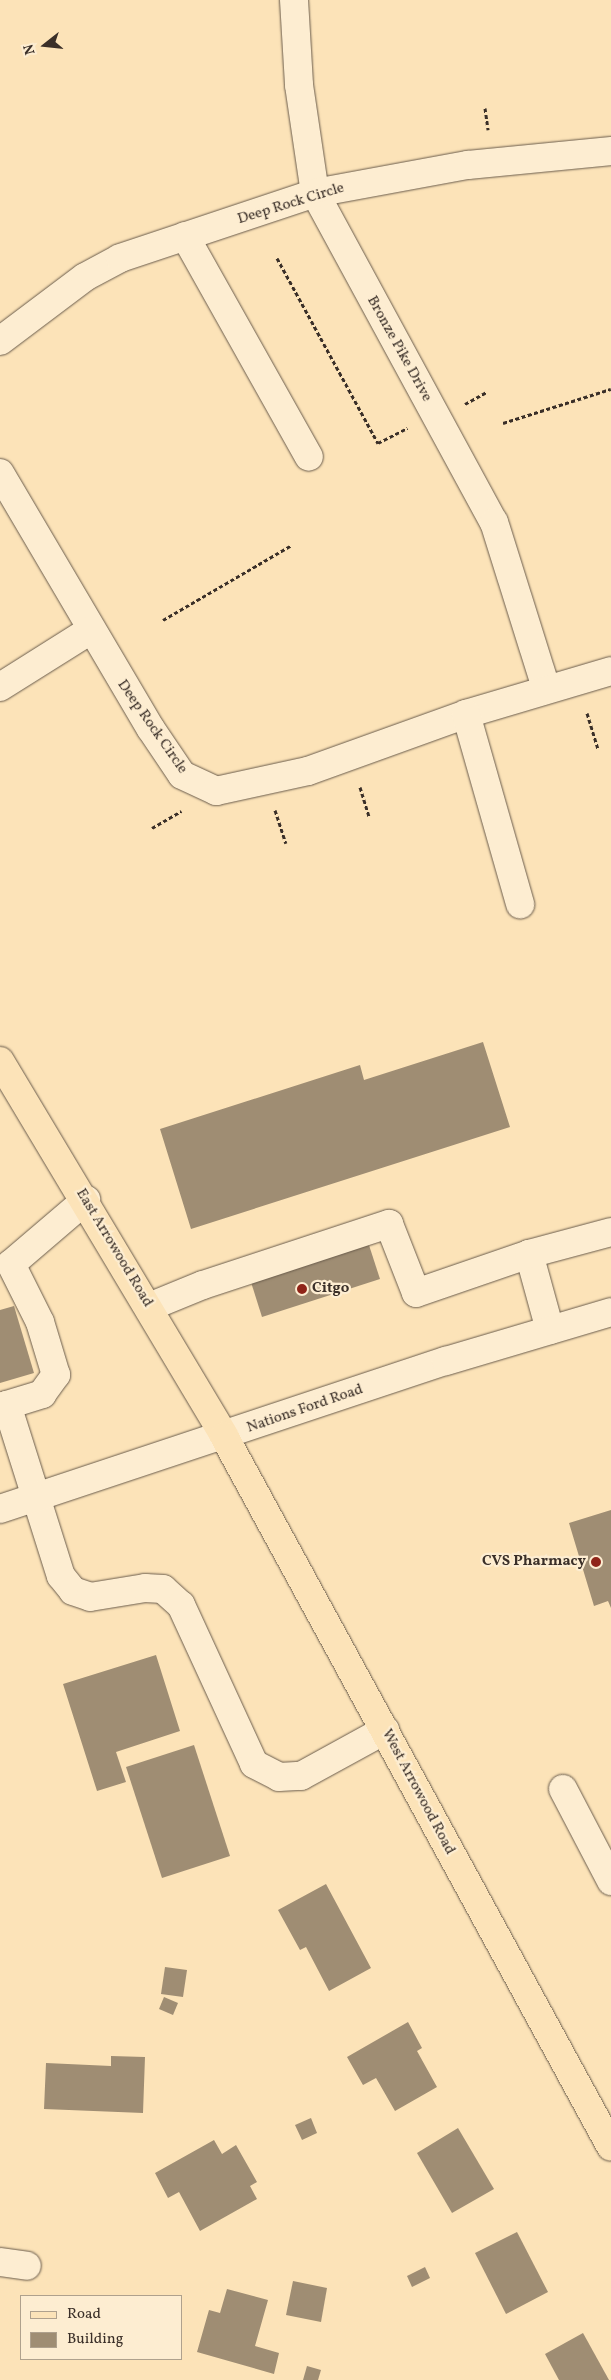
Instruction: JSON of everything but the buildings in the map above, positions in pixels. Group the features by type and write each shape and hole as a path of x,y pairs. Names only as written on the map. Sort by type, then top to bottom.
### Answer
{"main road":[{"name":"East Arrowood Road","path":"0,1061 86,1200 224,1436"},
{"name":"West Arrowood Road","path":"224,1436 611,2147"}],"street":[{"name":"Bronze Pike Drive","path":"294,0 299,85 315,194 494,522 546,688"},
{"name":"Deep Rock Circle","path":"0,341 85,277 120,258 315,194 468,165 611,152"},
{"path":"185,236 309,457"},
{"name":"Deep Rock Circle","path":"0,473 89,631 182,775 216,791 308,771 466,714 546,688 611,671"},
{"path":"0,686 89,631"},
{"path":"466,714 520,904"},
{"path":"86,1200 6,1264 40,1322 56,1375 42,1394 4,1406 52,1554 73,1591 90,1597 145,1588 163,1590 181,1605 254,1764 279,1777 301,1776 385,1730"},
{"path":"149,1307 203,1284 389,1224 416,1293 529,1254 611,1232"},
{"path":"529,1254 550,1330"},
{"name":"Nations Ford Road","path":"0,1509 550,1330 611,1312"},
{"path":"564,1789 611,1882"},
{"path":"0,2262 27,2266"}],"path":[{"path":"277,258 378,443 410,426"},
{"path":"503,423 611,389"},
{"path":"163,620 292,545"}],"place":[{"name":"Citgo","path":"302,1289"},
{"name":"CVS Pharmacy","path":"596,1562"}]}
